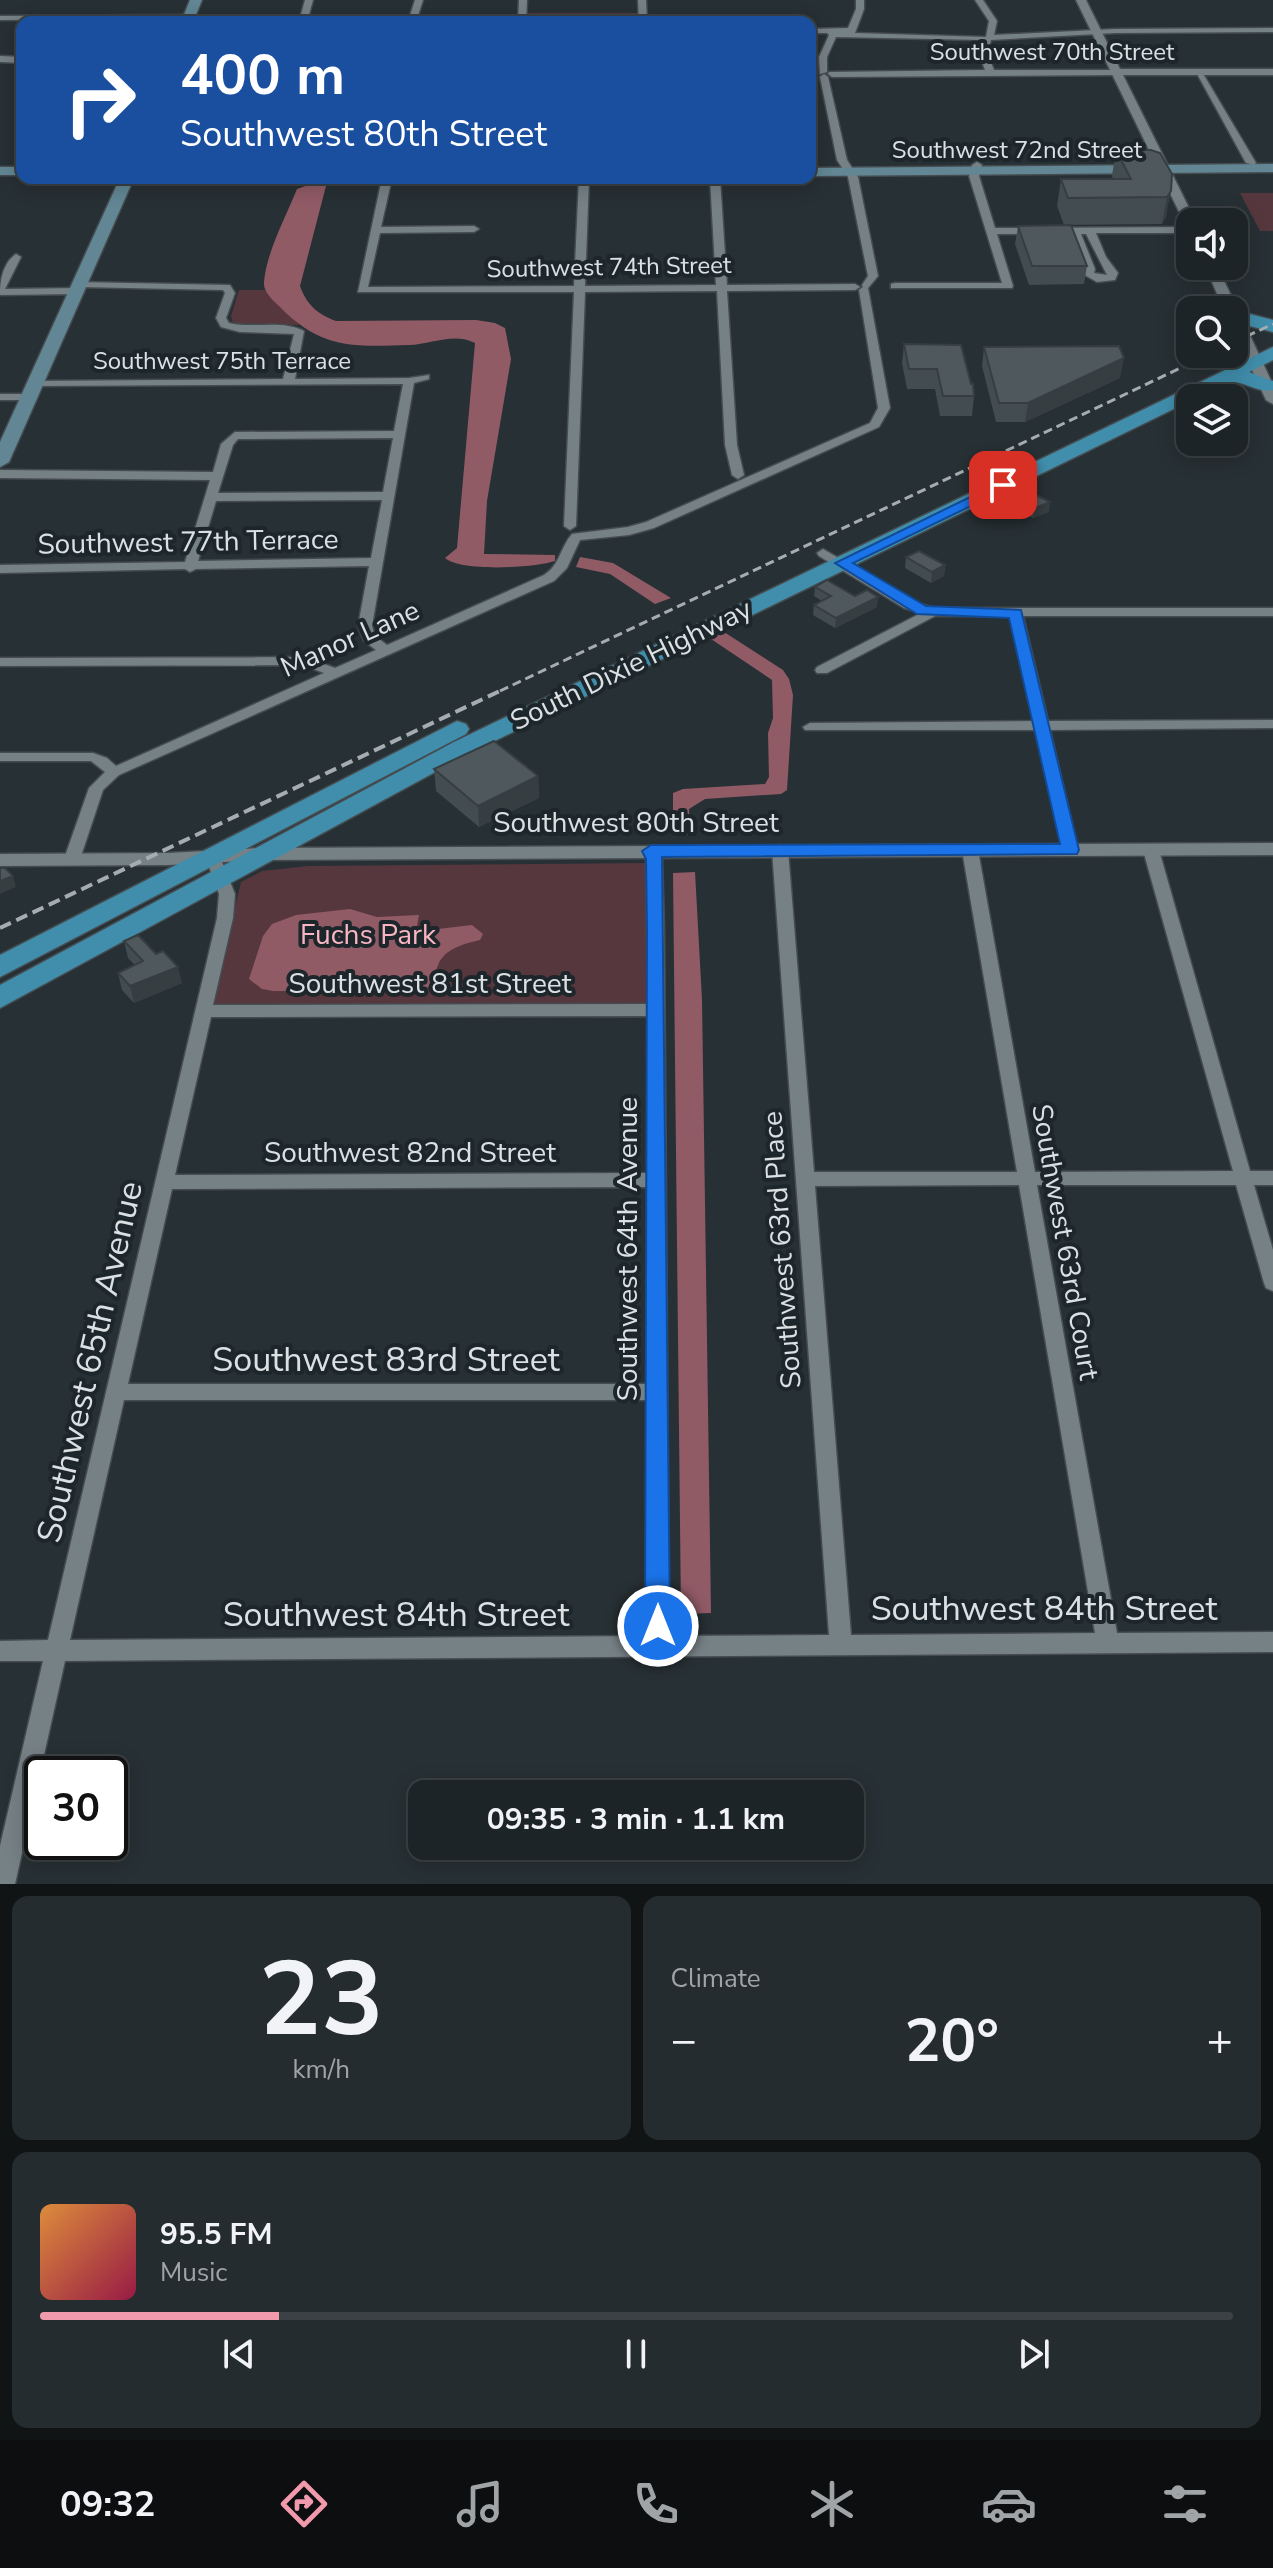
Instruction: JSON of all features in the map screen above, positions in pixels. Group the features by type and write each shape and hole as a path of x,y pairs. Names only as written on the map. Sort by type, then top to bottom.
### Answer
{"highway":[{"path":"1248,321 1273,326"},
{"name":"South Dixie Highway","path":"0,998 401,757 606,659 833,558 1225,376 1259,354 1273,337"},
{"name":"South Dixie Highway","path":"0,967 217,867 262,854 439,759 833,558 1259,354"},
{"path":"1225,376 1248,378 1270,393"},
{"path":"554,703 557,689 598,669 606,659"}],"main road":[{"name":"Southwest 72nd Street","path":"1164,167 1251,163 1273,165"},
{"name":"Southwest 72nd Street","path":"816,166 975,169 1273,165"},
{"name":"Southwest 72nd Street","path":"816,172 847,169"},
{"path":"0,462 124,184"}],"street":[{"path":"584,184 578,288 574,531 629,531 650,525 868,429 881,419 884,408 862,287 873,274 858,200 821,74 824,55 860,9 860,0"},
{"path":"979,0 993,21 983,53 990,72"},
{"path":"1081,0 1183,208"},
{"path":"816,31 988,38 1097,32 1268,30 1273,44"},
{"path":"1198,72 1251,163"},
{"name":"Southwest 70th Street","path":"821,74 1273,72"},
{"path":"895,286 1008,286 975,169"},
{"path":"386,184 376,230 474,229"},
{"path":"715,184 731,445 738,475"},
{"name":"Southwest 74th Street","path":"376,230 362,290 862,287"},
{"path":"992,234 1176,233"},
{"path":"1076,234 1090,269 1089,276 1100,279 1112,277 1091,234"},
{"path":"16,257 0,290 111,284 211,284 228,288 230,296 221,318 225,325 299,332 288,383"},
{"path":"1248,337 1259,354 1270,393"},
{"name":"Southwest 75th Terrace","path":"0,397 33,390 409,381 425,377"},
{"path":"384,650 369,638 365,630 409,381"},
{"path":"190,568 227,444 235,436 400,434"},
{"path":"0,474 217,476"},
{"path":"211,497 389,496"},
{"name":"Manor Lane","path":"114,772 549,578 563,568 574,531"},
{"path":"833,558 909,605 933,612 1273,612"},
{"name":"Southwest 77th Terrace","path":"0,569 190,568 377,562"},
{"path":"822,670 933,612"},
{"path":"1016,613 1070,850"},
{"path":"0,662 305,661 333,672"},
{"path":"810,727 1273,724"},
{"path":"0,757 93,757 114,772 96,788 72,859"},
{"name":"Southwest 80th Street","path":"262,854 1273,849"},
{"name":"Southwest 63rd Place","path":"780,850 841,1644"},
{"name":"Southwest 63rd Court","path":"970,850 1108,1643"},
{"path":"1151,850 1273,1283"},
{"name":"Southwest 64th Avenue","path":"651,851 655,864 658,1647"},
{"path":"0,860 72,859 217,867"},
{"name":"Southwest 65th Avenue","path":"3,1884 204,1011 227,901 217,867"},
{"name":"Southwest 81st Street","path":"204,1011 656,1010"},
{"path":"804,1179 1273,1178"},
{"name":"Southwest 82nd Street","path":"164,1182 656,1180"},
{"name":"Southwest 83rd Street","path":"116,1392 656,1392"},
{"name":"Southwest 84th Street","path":"0,1651 1273,1642"}],"green space":[{"path":"525,13 640,13 640,16 525,16"},
{"path":"1240,193 1273,193 1273,231 1260,231"},
{"path":"239,290 265,290 300,325 233,323 231,316"},
{"name":"Fuchs Park","path":"649,863 646,1004 212,1005 241,882 262,871 308,866"}],"shaded area":[{"path":"311,184 326,186 300,286 309,304 318,312 336,321 476,320 505,328 511,359 487,501 484,554 555,555 555,561 515,567 481,567 445,558 457,548 475,343 459,339 389,346 339,342 324,338 295,321 267,292 264,286 268,259 277,235 297,189"},
{"path":"580,557 613,563 671,598 655,604 610,574 576,567"},
{"path":"724,632 783,670 789,679 793,695 787,790 781,794 705,799 689,809 690,835 673,835 673,793 683,789 765,784 769,777 772,680 711,639"},
{"path":"695,872 702,1000 711,1613 681,1614 673,873"},
{"path":"350,909 377,917 419,915 417,926 421,931 472,925 483,934 480,940 449,951 439,962 436,979 416,992 273,991 262,989 249,979 263,936 272,924 296,915"}],"building":[{"path":"1116,150 1160,153 1172,174 1171,191 1167,197 1068,198 1061,179 1131,179"},
{"path":"1071,225 1087,266 1032,266 1018,226"},
{"path":"904,344 961,345 974,396 943,396 937,369 909,369"},
{"path":"1119,346 1124,358 1028,403 999,403 984,347"},
{"path":"1028,491 1050,502 1035,508 1014,497"},
{"path":"919,551 945,565 932,572 906,557"},
{"path":"827,580 855,596 867,590 878,597 836,618 814,605 831,596 815,587"},
{"path":"494,741 538,776 478,806 434,769"},
{"path":"0,868 5,868 13,876 0,881"},
{"path":"138,935 156,954 163,951 178,967 130,986 118,973 143,961 124,941"}],"railway":[{"path":"1248,336 1273,324"},
{"path":"500,691 1181,368"},
{"path":"0,928 504,689"}],"route":[{"path":"658,1626 656,930 654,859 651,851 1070,850 1016,613 940,613 923,610 909,605 842,563 1003,485"}]}
